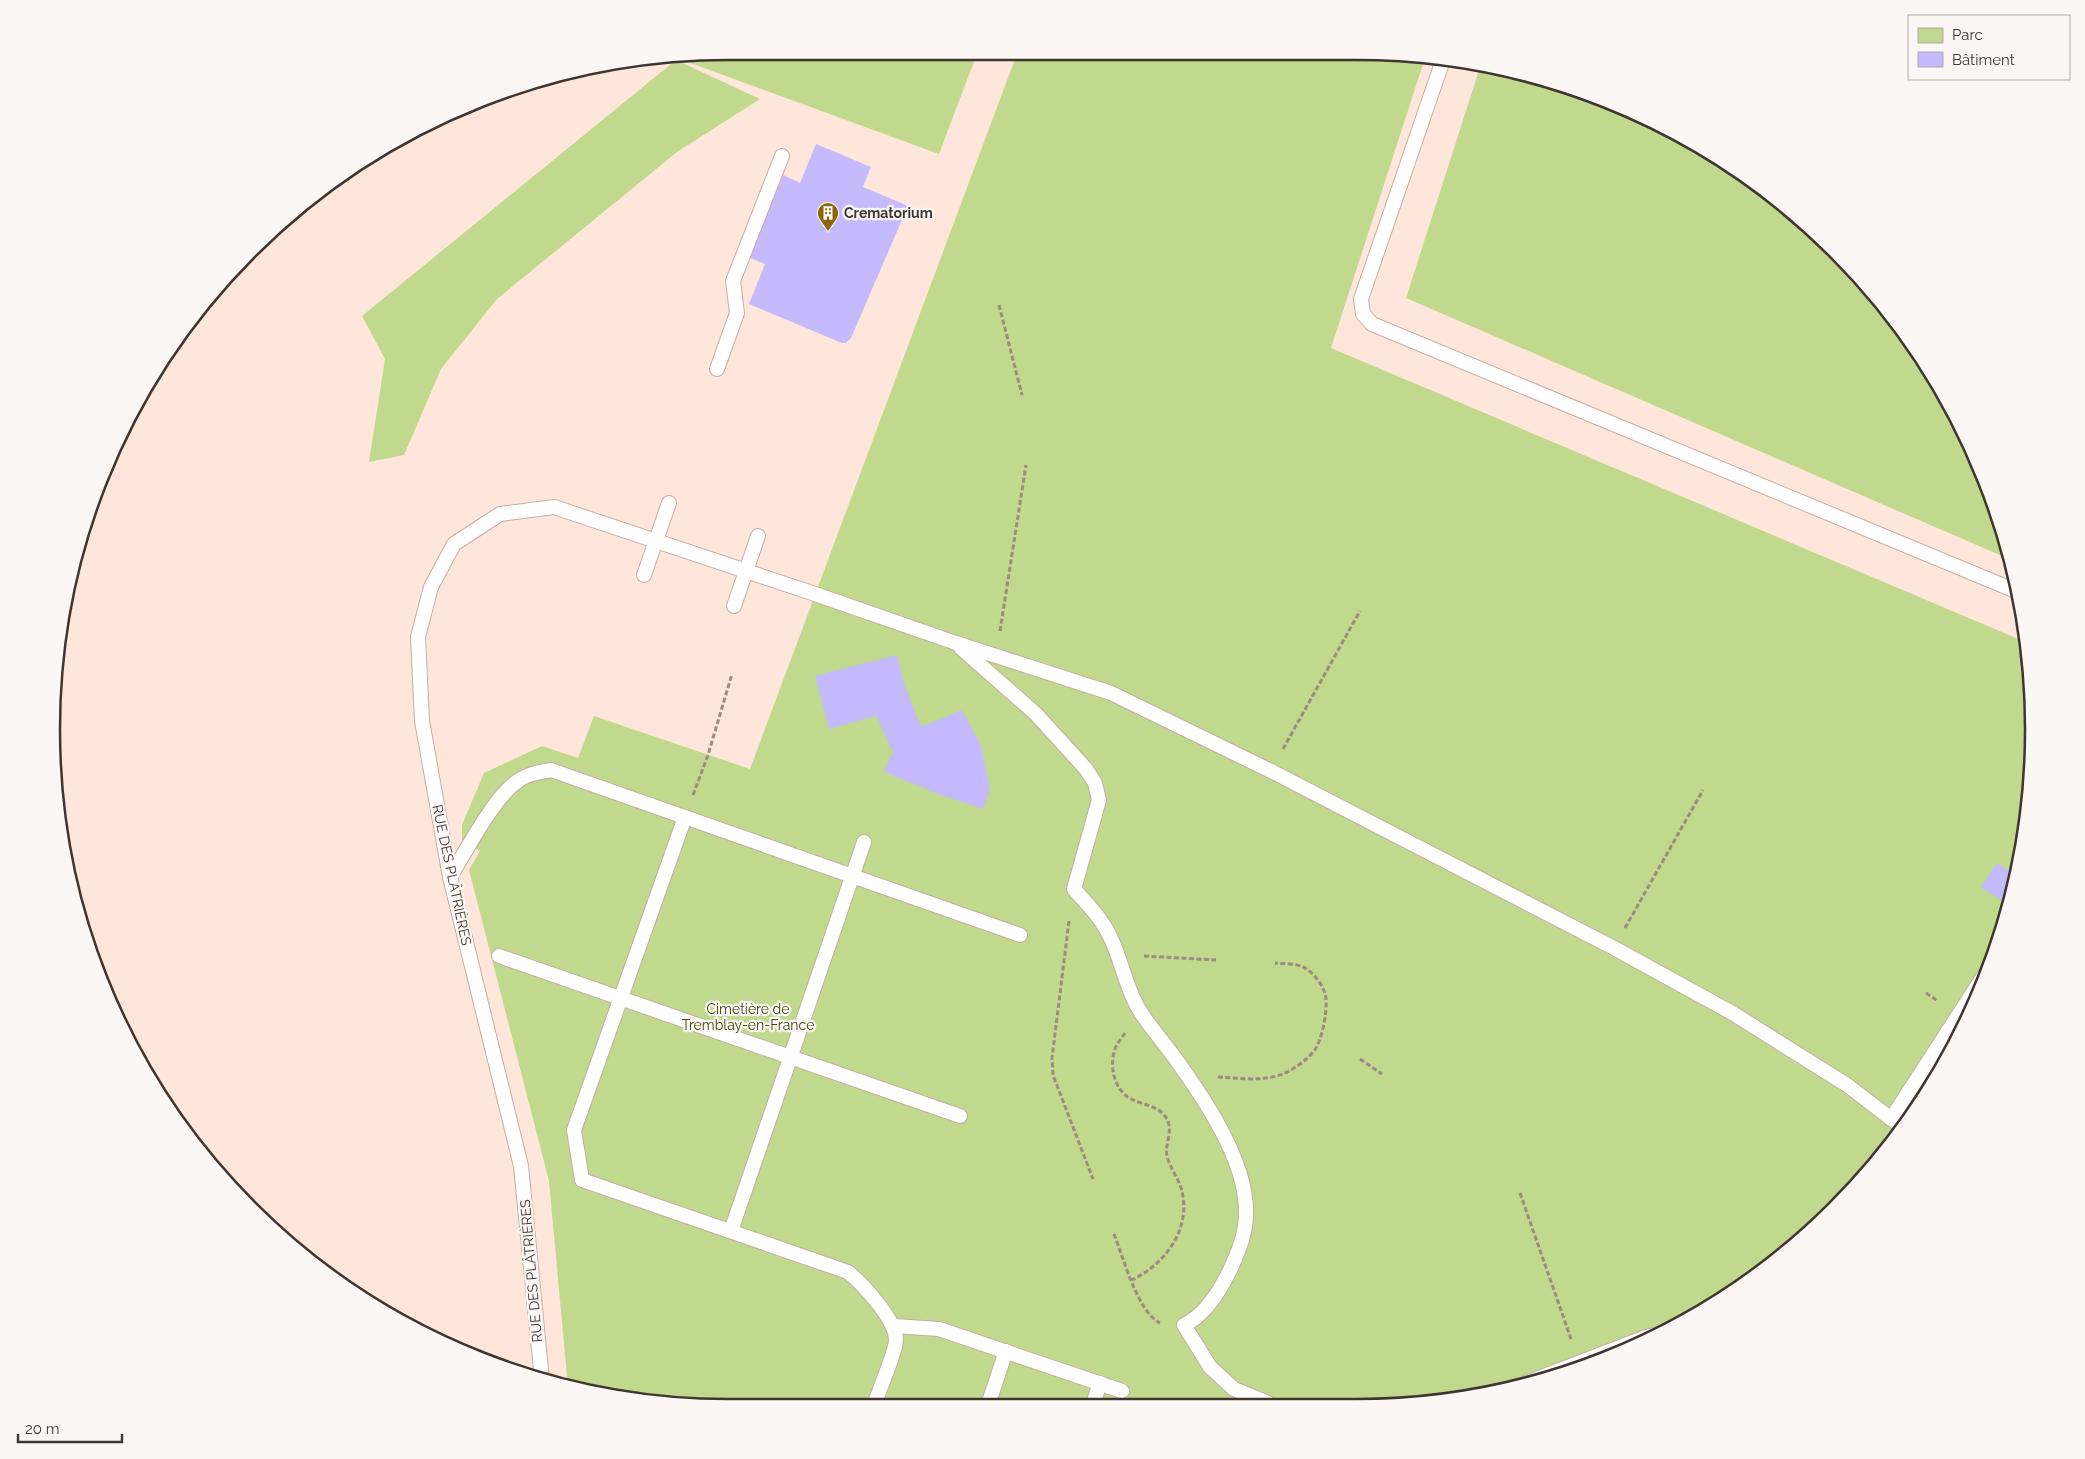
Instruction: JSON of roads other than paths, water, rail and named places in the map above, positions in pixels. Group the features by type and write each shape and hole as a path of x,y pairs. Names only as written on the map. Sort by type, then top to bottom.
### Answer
{"lane":[{"path":"1441,66 1361,299 1363,314 1372,324 2010,588"},
{"path":"717,369 737,313 733,280 782,156"},
{"path":"644,575 669,503"},
{"name":"RUE DES PLÂTRIÈRES","path":"541,1371 521,1166 450,877 422,721 418,637 431,588 454,544 500,514 554,507 746,570 956,643 1111,693 1271,772 1614,948 1734,1014 1846,1085 1897,1123"},
{"path":"734,606 758,536"},
{"path":"956,643 1036,714 1086,769 1095,783 1099,800 1074,889 1104,924 1137,1005 1187,1075 1222,1131 1240,1174 1246,1213 1242,1244 1224,1283 1203,1312 1184,1325 1210,1367 1234,1389 1258,1399"},
{"path":"450,877 496,804 509,787 519,780 551,770 1020,935"},
{"path":"685,817 574,1130 582,1180 848,1272 860,1281 894,1326 897,1341 876,1399"},
{"path":"731,1231 864,842"},
{"path":"499,956 960,1116"},
{"path":"1891,1119 1967,1002"},
{"path":"894,1326 938,1329 1122,1391"},
{"path":"990,1399 1006,1351"},
{"path":"1095,1399 1100,1383"}],"place":[{"name":"Crematorium","path":"828,232"}],"park label":[{"name":"Cimetière de Tremblay-en-France","path":"748,1018"}]}
